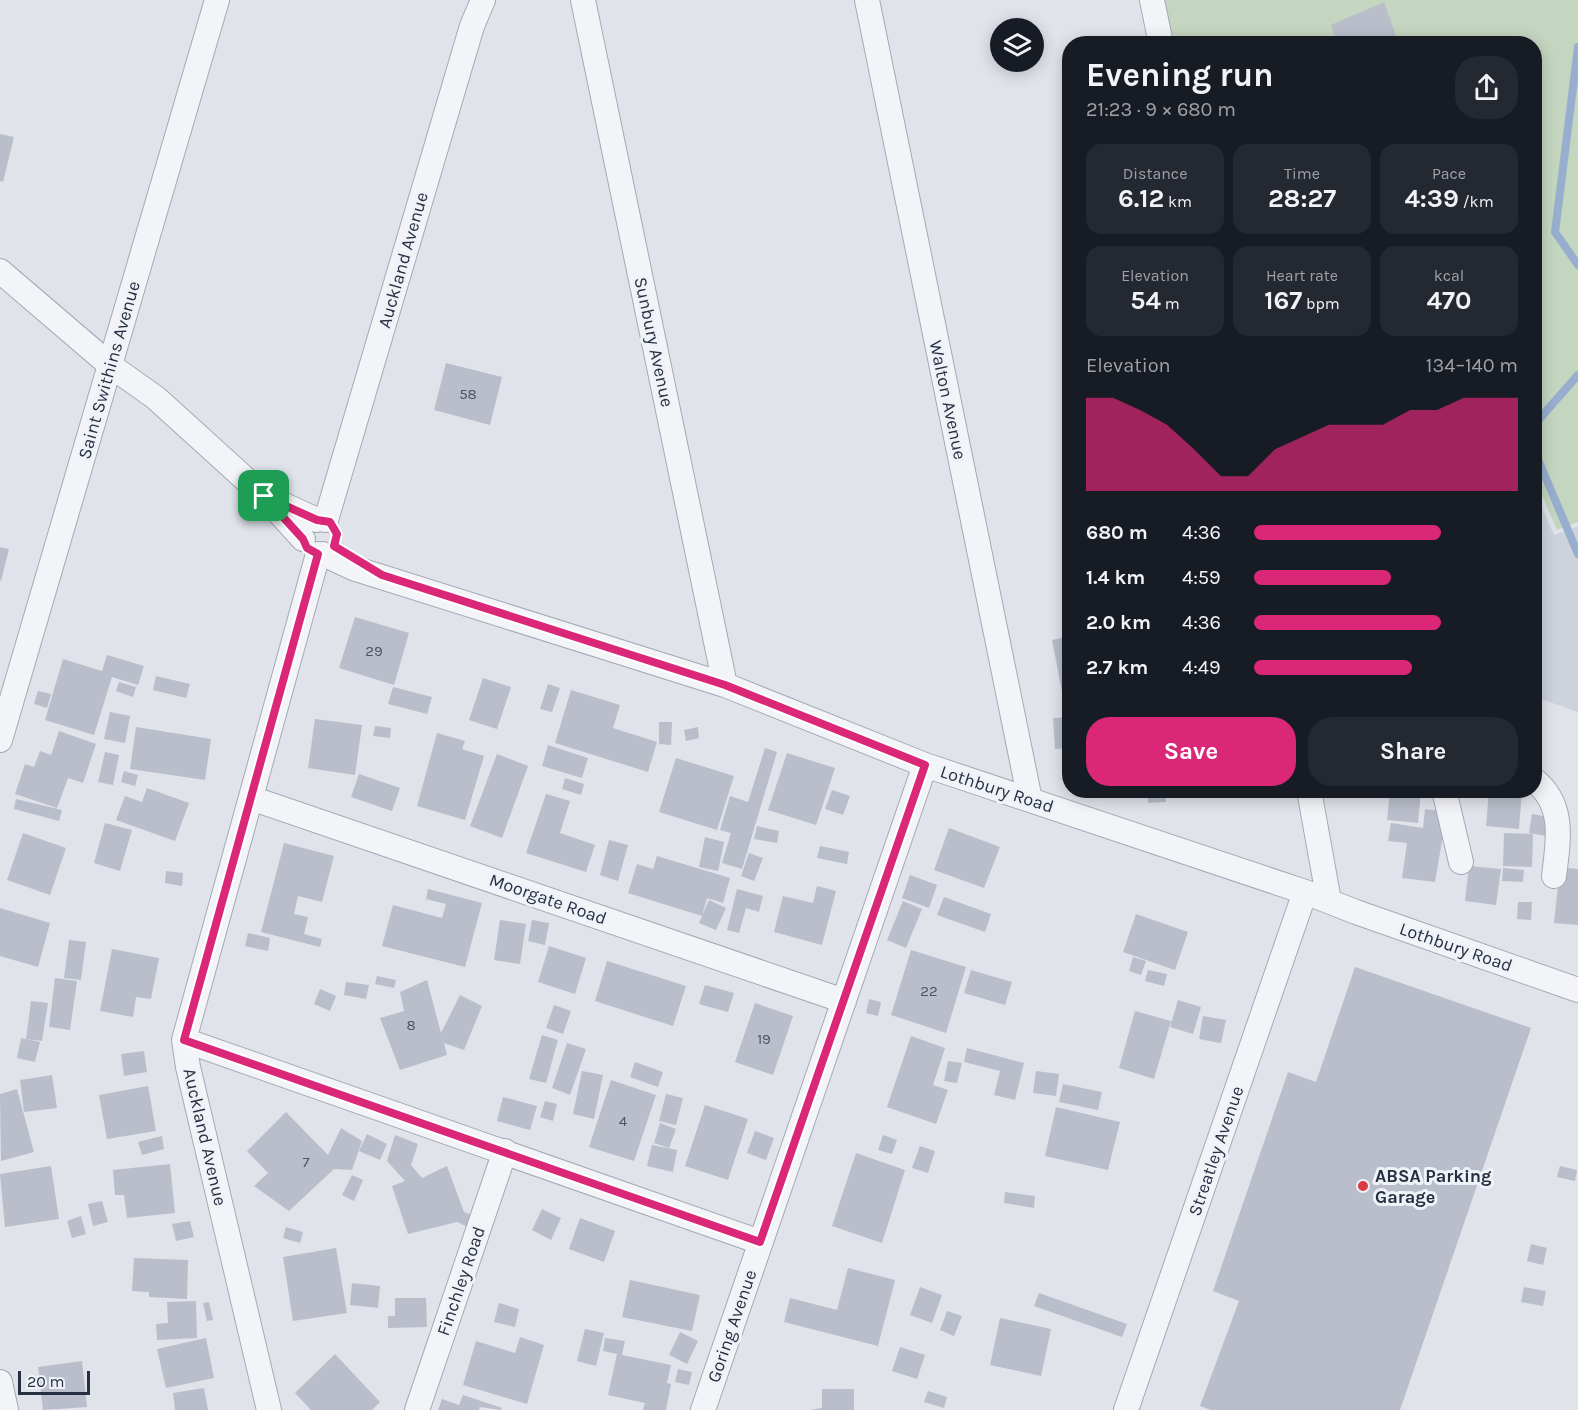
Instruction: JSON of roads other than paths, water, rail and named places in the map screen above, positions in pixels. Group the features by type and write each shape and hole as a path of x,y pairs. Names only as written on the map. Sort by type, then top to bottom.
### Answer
{"street":[{"name":"Saint Swithins Avenue","path":"0,740 217,0"},
{"name":"Auckland Avenue","path":"322,520 472,26 483,0"},
{"name":"Sunbury Avenue","path":"583,0 725,685"},
{"name":"Walton Avenue","path":"867,0 1030,800"},
{"path":"1152,0 1159,36"},
{"name":"Lothbury Road","path":"0,272 111,366 156,398 319,548 340,563 725,685 925,765 1305,892 1578,990"},
{"name":"Lothbury Road","path":"264,496 322,520"},
{"path":"319,548 337,534 333,526 322,520"},
{"name":"Auckland Avenue","path":"269,1410 188,1067 184,1040 319,548"},
{"name":"Goring Avenue","path":"703,1410 925,765"},
{"path":"1542,787 1547,792 1559,826 1554,876"},
{"name":"Moorgate Road","path":"251,798 844,1001"},
{"path":"1310,798 1329,901"},
{"path":"1446,798 1461,862"},
{"name":"Streatley Avenue","path":"1126,1410 1305,892"},
{"path":"184,1040 760,1242"},
{"name":"Finchley Road","path":"417,1410 505,1151"},
{"path":"0,1382 6,1410"}],"waterway":[{"path":"1578,47 1555,232 1578,265"},
{"path":"1542,416 1578,375"},
{"path":"1542,469 1578,554"}],"place":[{"name":"ABSA Parking Garage","path":"1363,1186"}]}
